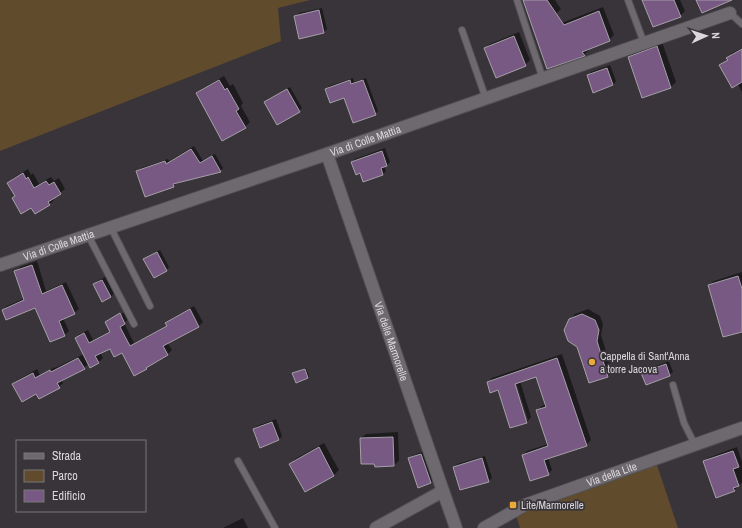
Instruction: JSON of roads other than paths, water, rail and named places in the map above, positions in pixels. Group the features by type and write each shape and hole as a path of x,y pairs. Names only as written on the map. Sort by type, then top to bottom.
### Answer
{"street":[{"name":"Via di Colle Mattia","path":"0,265 327,154 730,13"},
{"name":"Via delle Marmorelle","path":"327,154 456,528"},
{"name":"Via della Lite","path":"484,528 525,505 742,428"},
{"path":"376,528 443,491"}],"lane":[{"path":"517,0 543,79"},
{"path":"628,0 644,43"},
{"path":"730,13 742,24"},
{"path":"462,30 486,99"},
{"path":"111,228 150,306"},
{"path":"88,235 134,324"},
{"path":"672,385 684,423 695,445"},
{"path":"238,461 275,528"}],"place":[{"name":"Cappella di Sant'Anna a torre Jacova","path":"592,362"},
{"name":"Lite/Marmorelle","path":"513,505"}]}
